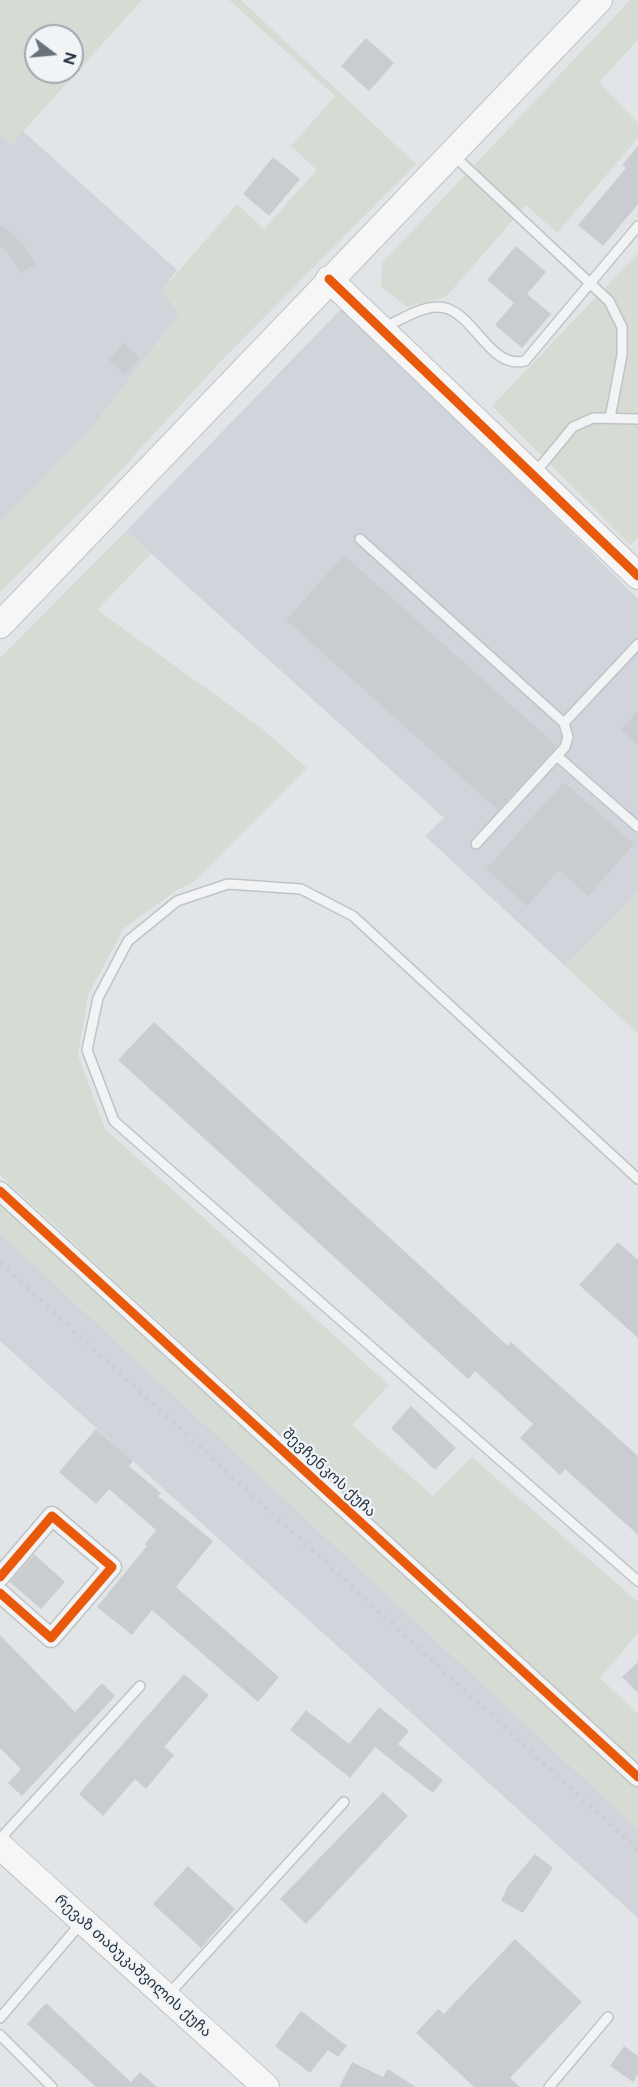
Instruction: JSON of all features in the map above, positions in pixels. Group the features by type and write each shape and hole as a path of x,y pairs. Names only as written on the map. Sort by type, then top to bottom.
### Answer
{"main road":[{"path":"0,625 451,153 592,2"},
{"path":"329,279 638,576"},
{"name":"რევაზ თაბუკაშვილის ქუჩა","path":"0,1846 266,2087"}],"street":[{"name":"შევჩენკოს ქუჩა","path":"0,1191 638,1777"},
{"path":"0,1577 52,1516 112,1567 51,1638 0,1593"}],"lane":[{"path":"451,153 609,301 622,327 622,355 610,418"},
{"path":"381,328 432,307 446,308 457,314 502,357 520,363 525,361 638,225"},
{"path":"533,475 573,427 593,418 638,419"},
{"path":"360,539 564,723 568,737 565,747 476,844"},
{"path":"564,723 638,644"},
{"path":"557,756 638,827"},
{"path":"638,1179 353,916 301,889 228,884 177,901 128,940 98,998 87,1050 114,1121 638,1581"},
{"path":"0,1839 140,1686"},
{"path":"167,1997 344,1802"},
{"path":"0,2018 83,1921"},
{"path":"549,2087 608,2017"},
{"path":"0,2035 52,2087"}],"shaded area":[{"path":"0,0 142,0 84,64 84,24 24,24 24,84 66,84 11,145 0,134"},
{"path":"229,0 241,0 416,164 220,362 108,484 0,592 0,522 88,433 179,314 162,290 237,204 264,229 317,170 291,146 335,96"},
{"path":"630,0 638,0 638,40 599,82 638,123 638,138 557,233 526,205 446,297 407,307 381,287 382,263"},
{"path":"23,131 177,270 162,290 179,314 88,433 0,522 0,134 11,145"},
{"path":"638,253 638,538 630,545 492,406"},
{"path":"344,306 638,599 638,892 565,966 425,836 444,818 126,531"},
{"path":"126,531 151,554 97,610 260,727 307,768 194,882 177,890 124,928 88,995 78,1055 105,1129 389,1385 352,1425 433,1496 472,1457 638,1602 638,1633 600,1678 638,1714 638,1764 0,1175 0,658"},
{"path":"638,892 638,1034 565,966"},
{"path":"0,1191 638,1777 638,1829 0,1233"},
{"path":"0,1233 638,1829 638,1918 0,1341"}],"building":[{"path":"366,38 394,63 369,91 341,66"},
{"path":"638,146 638,204 603,246 578,225 626,168 622,165"},
{"path":"273,157 300,179 269,216 243,194"},
{"path":"0,224 23,244 36,264 21,273 8,253 0,246"},
{"path":"516,246 546,272 527,294 551,314 522,348 495,325 514,303 487,280"},
{"path":"123,343 140,358 125,375 109,360"},
{"path":"344,555 557,746 498,810 286,620"},
{"path":"638,711 638,745 621,729"},
{"path":"564,782 634,844 588,896 559,870 527,906 486,869"},
{"path":"154,1022 508,1346 511,1342 638,1456 638,1535 565,1469 560,1475 520,1438 533,1424 475,1371 468,1379 118,1060"},
{"path":"618,1242 638,1260 638,1338 579,1285"},
{"path":"411,1406 456,1448 435,1470 391,1428"},
{"path":"96,1429 133,1461 129,1466 161,1493 158,1496 213,1541 176,1587 279,1677 258,1702 152,1610 132,1635 97,1607 147,1546 145,1544 156,1530 109,1489 96,1504 59,1472"},
{"path":"34,1554 65,1582 41,1609 10,1582"},
{"path":"0,1635 75,1712 102,1683 115,1696 22,1796 8,1783 21,1769 0,1748"},
{"path":"638,1662 638,1693 622,1677"},
{"path":"184,1674 209,1695 164,1747 174,1755 146,1789 135,1779 103,1816 79,1794"},
{"path":"379,1707 409,1731 398,1744 443,1780 433,1793 375,1747 350,1778 290,1730 306,1710 349,1744"},
{"path":"383,1792 408,1816 306,1924 280,1899"},
{"path":"535,1854 553,1868 523,1913 501,1901 508,1886"},
{"path":"188,1866 235,1909 201,1948 153,1904"},
{"path":"515,1939 582,2002 510,2078 520,2087 474,2087 416,2033 438,2009 444,2014"},
{"path":"46,2003 131,2082 140,2072 157,2087 96,2087 27,2024"},
{"path":"301,2011 347,2046 338,2057 328,2050 310,2073 275,2046"},
{"path":"624,2046 638,2056 638,2074 633,2082 610,2066"},
{"path":"352,2062 383,2077 388,2069 416,2087 339,2087"}],"railway":[{"path":"0,1263 638,1850"}],"cycle path":[{"path":"329,279 638,576"},
{"path":"0,1191 638,1777"},
{"path":"0,1577 52,1516 112,1567 51,1638 0,1593"}]}
